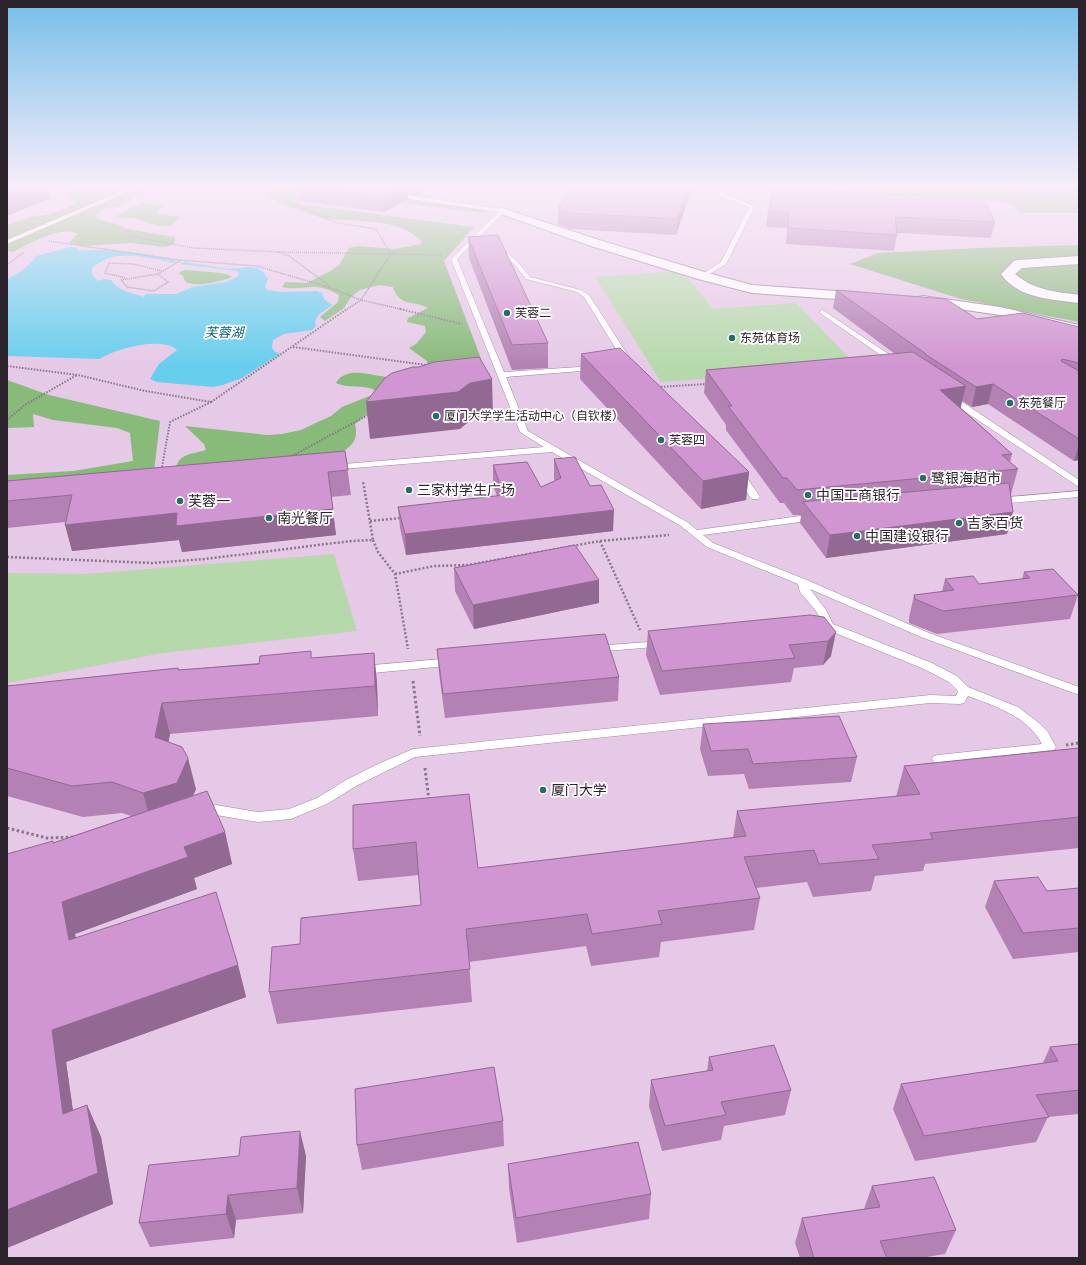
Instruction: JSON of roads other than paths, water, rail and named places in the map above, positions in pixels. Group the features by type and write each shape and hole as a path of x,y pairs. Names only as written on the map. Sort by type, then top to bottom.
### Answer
{"street":[{"path":"608,247 703,276 752,289 874,298"},
{"path":"1079,260 1018,264 1007,274 1018,284 1038,293 1079,299"},
{"path":"914,299 1000,311 1079,329"}],"lane":[{"path":"466,247 454,259 524,432 684,524 710,545 803,582 925,635 1079,691"},
{"path":"497,247 516,263 528,278 579,292 586,296 627,366 652,387"},
{"path":"703,276 724,263 732,247"},
{"path":"822,312 907,369"},
{"path":"501,375 600,368"},
{"path":"940,391 1079,484"},
{"path":"323,469 553,449"},
{"path":"736,466 755,497"},
{"path":"986,502 1079,494"},
{"path":"694,533 822,517"},
{"path":"803,582 804,592 821,610 829,626"},
{"path":"808,631 829,626 928,666 953,679 964,690 1004,705 1033,722 1046,736 1050,746 938,759"},
{"path":"584,650 670,643"},
{"path":"347,671 466,661"},
{"path":"190,818 216,810 258,817 291,814 322,802 351,783 413,753 930,699 960,700 964,690"}],"water":[{"name":"芙蓉湖","path":"71,247 77,248 78,251 100,250 127,252 176,261 173,263 138,256 122,256 107,259 92,268 92,274 98,281 104,279 111,280 118,287 144,297 146,294 176,294 193,287 226,282 239,276 238,271 180,264 184,262 229,269 249,267 257,268 263,272 268,279 265,286 267,290 281,292 317,291 322,293 324,299 332,305 317,317 315,322 316,326 312,330 284,334 273,340 272,348 280,354 242,378 213,387 157,382 150,379 159,364 177,350 170,346 150,344 127,348 116,351 100,359 7,356 7,279 23,269 36,256"}],"place":[{"name":"芙蓉二","path":"507,313"},
{"name":"东苑体育场","path":"732,338"},
{"name":"东苑餐厅","path":"1010,403"},
{"name":"厦门大学学生活动中心（自钦楼）","path":"436,416"},
{"name":"芙蓉四","path":"661,440"},
{"name":"鹭银海超市","path":"923,478"},
{"name":"三家村学生广场","path":"409,490"},
{"name":"中国工商银行","path":"808,495"},
{"name":"芙蓉一","path":"180,501"},
{"name":"南光餐厅","path":"269,518"},
{"name":"吉家百货","path":"959,523"},
{"name":"中国建设银行","path":"857,536"},
{"name":"厦门大学","path":"543,790"}]}
